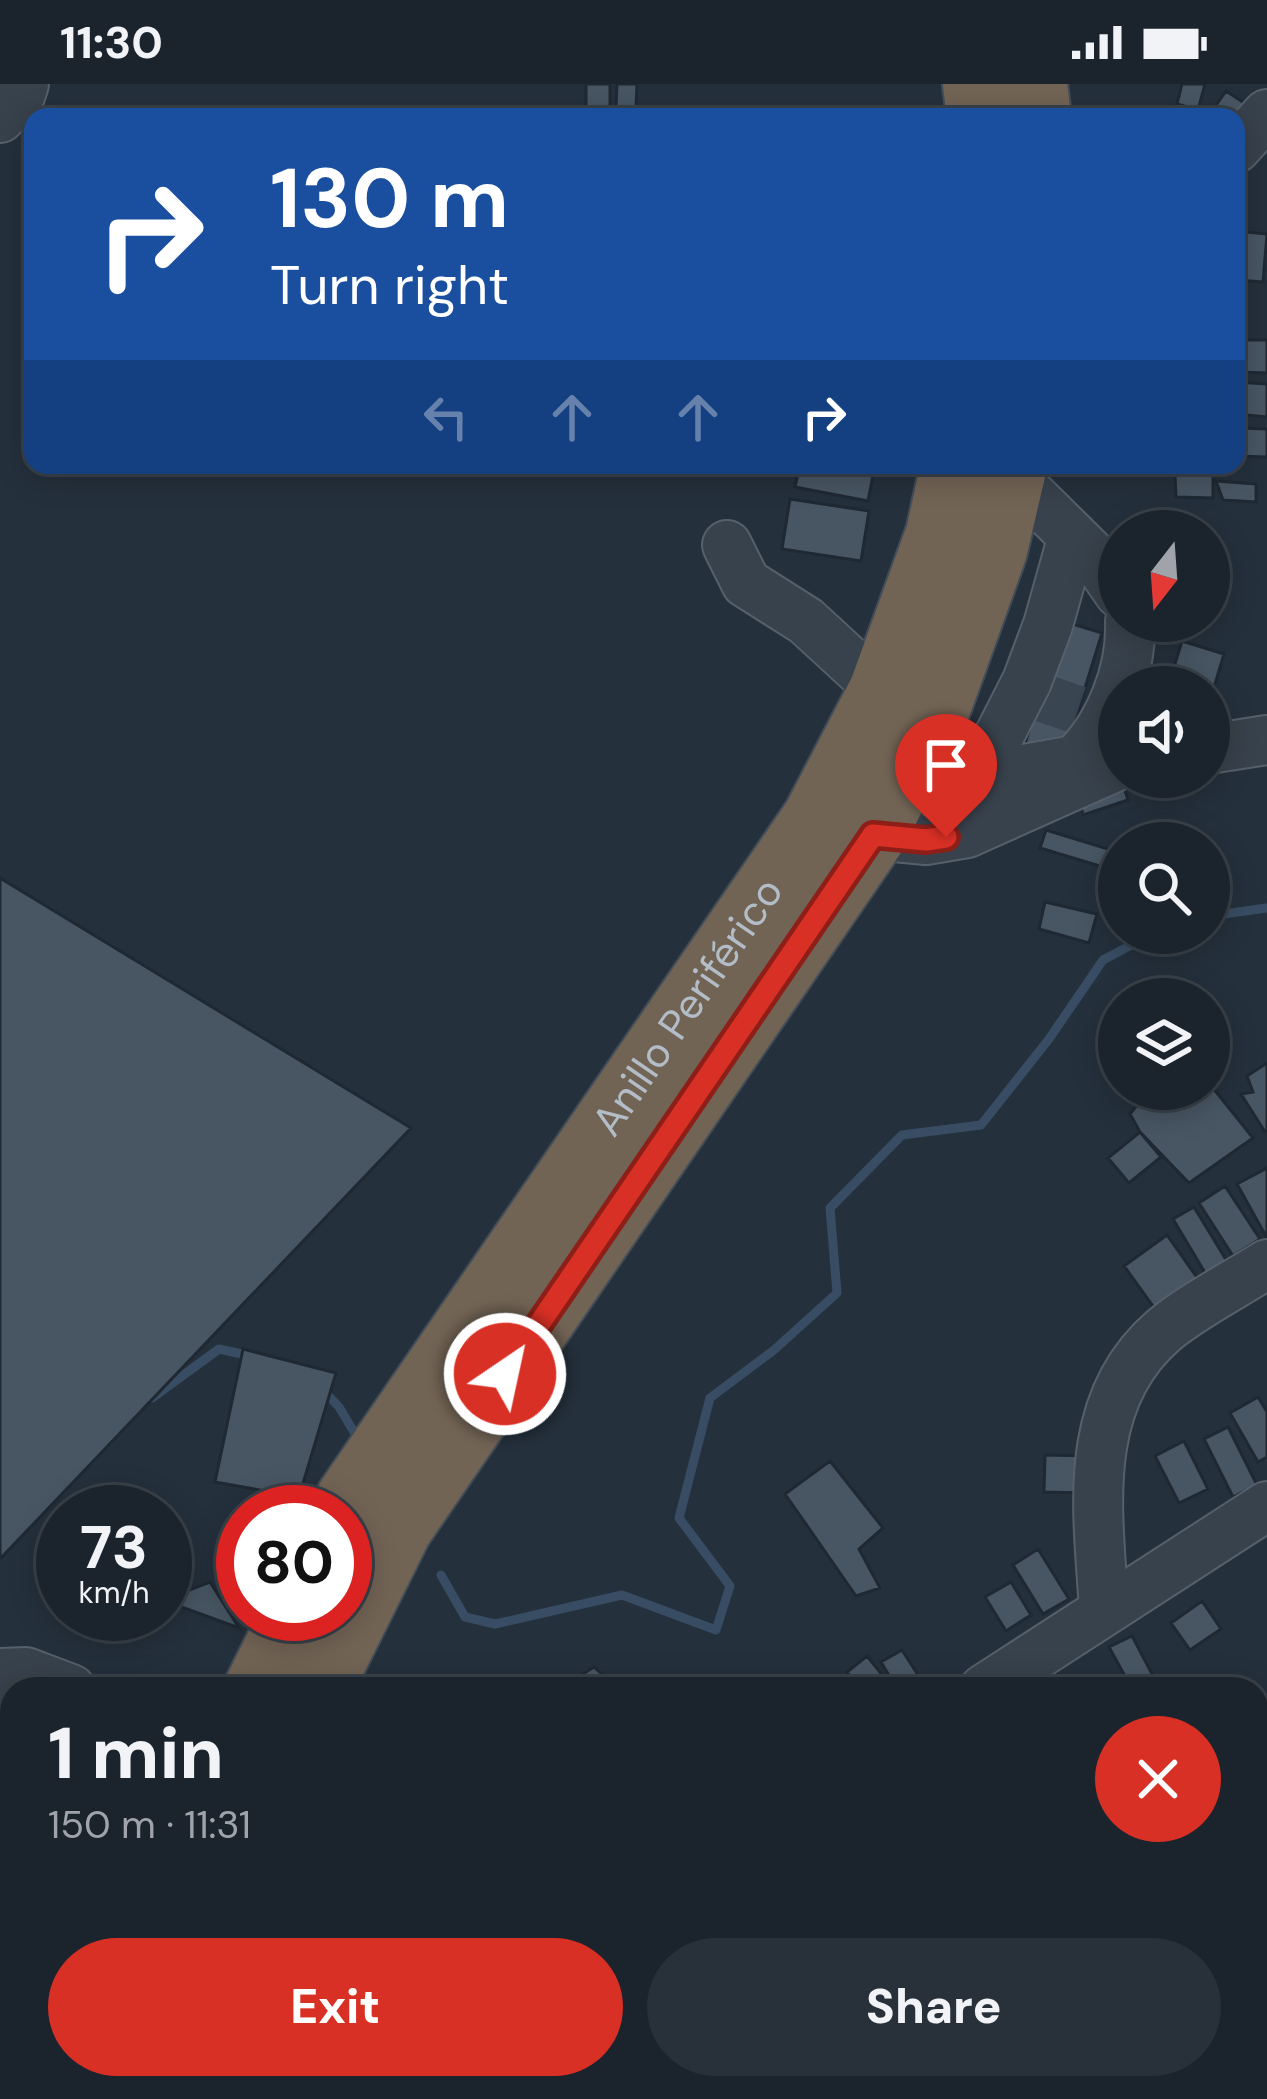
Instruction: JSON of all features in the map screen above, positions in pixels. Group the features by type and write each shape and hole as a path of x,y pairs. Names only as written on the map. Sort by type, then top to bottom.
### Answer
{"highway":[{"name":"Anillo Periférico","path":"360,1485 817,818 882,691 939,533 989,474"},
{"name":"Anillo Periférico","path":"325,1677 399,1528 884,814 935,714 994,550 993,474"},
{"path":"263,1677 281,1641"}],"street":[{"path":"0,118 20,96 24,84"},
{"path":"1245,138 1267,113"},
{"path":"999,474 1098,563"},
{"path":"884,814 978,777 1075,760 1096,738 1061,704 1048,625 1073,536"},
{"path":"727,545 746,584 806,621 882,691"},
{"path":"978,777 1061,704 1114,700 1130,642"},
{"path":"1230,746 1267,740"},
{"path":"884,814 926,840 967,833 1098,774"},
{"path":"1104,1610 1096,1489 1114,1397 1133,1364 1165,1329 1267,1264"},
{"path":"1002,1677 1267,1506"},
{"path":"0,1673 26,1672 39,1677"}],"building":[{"path":"586,84 610,84 610,108 586,108"},
{"path":"617,84 637,84 636,108 616,107"},
{"path":"1182,84 1205,84 1199,108 1177,104"},
{"path":"1226,91 1255,110 1245,114 1245,108 1214,108"},
{"path":"1245,232 1267,234 1263,282 1245,281"},
{"path":"1245,340 1267,340 1267,373 1245,372"},
{"path":"1245,383 1267,384 1267,417 1245,415"},
{"path":"1245,428 1267,429 1267,457 1245,456"},
{"path":"798,474 873,474 868,501 795,487"},
{"path":"1175,475 1213,475 1213,498 1176,497"},
{"path":"1216,481 1256,484 1256,502 1223,500"},
{"path":"790,499 869,511 861,561 782,549"},
{"path":"1063,621 1098,632 1099,642 1063,759 1024,747"},
{"path":"1182,642 1224,654 1220,666 1174,666"},
{"path":"1098,794 1128,800 1083,815 1080,802"},
{"path":"1046,830 1098,846 1098,865 1040,848"},
{"path":"0,878 411,1128 71,1485 36,1485 36,1521 0,1559"},
{"path":"1045,902 1097,914 1089,943 1039,929"},
{"path":"1267,1063 1265,1132 1241,1094 1253,1092 1247,1076"},
{"path":"1230,1109 1253,1138 1189,1183 1140,1132 1130,1114 1133,1110"},
{"path":"1140,1132 1161,1157 1129,1183 1108,1158"},
{"path":"1267,1168 1267,1238 1237,1184"},
{"path":"1225,1186 1260,1239 1233,1256 1199,1203"},
{"path":"1194,1207 1228,1263 1207,1276 1173,1219"},
{"path":"1167,1235 1203,1286 1160,1316 1124,1266"},
{"path":"243,1349 336,1373 303,1485 215,1482"},
{"path":"1258,1397 1267,1412 1267,1457 1258,1462 1230,1413"},
{"path":"1228,1427 1257,1485 1233,1497 1204,1439"},
{"path":"1184,1441 1208,1489 1179,1503 1155,1456"},
{"path":"1045,1455 1092,1456 1091,1493 1044,1492"},
{"path":"830,1461 883,1528 859,1549 880,1588 856,1596 785,1494"},
{"path":"1038,1549 1069,1599 1043,1614 1013,1565"},
{"path":"210,1582 216,1592 216,1620 192,1611 192,1589"},
{"path":"1011,1582 1031,1615 1006,1631 985,1597"},
{"path":"1202,1601 1221,1629 1190,1650 1171,1623"},
{"path":"1132,1636 1154,1677 1125,1677 1109,1647"},
{"path":"902,1650 919,1677 890,1677 881,1662"},
{"path":"867,1656 884,1677 851,1677 847,1672"},
{"path":"594,1667 605,1677 578,1677"}],"waterway":[{"path":"1230,913 1267,908"},
{"path":"441,1575 465,1617 495,1624 622,1595 716,1630 730,1586 679,1518 710,1398 774,1350 837,1293 830,1208 902,1135 981,1125 1103,960 1114,954"},
{"path":"152,1398 219,1349 251,1356"},
{"path":"323,1390 354,1432"}],"tunnel":[{"path":"1040,697 1078,710"}],"route":[{"path":"505,1374 873,835 946,837"}]}
